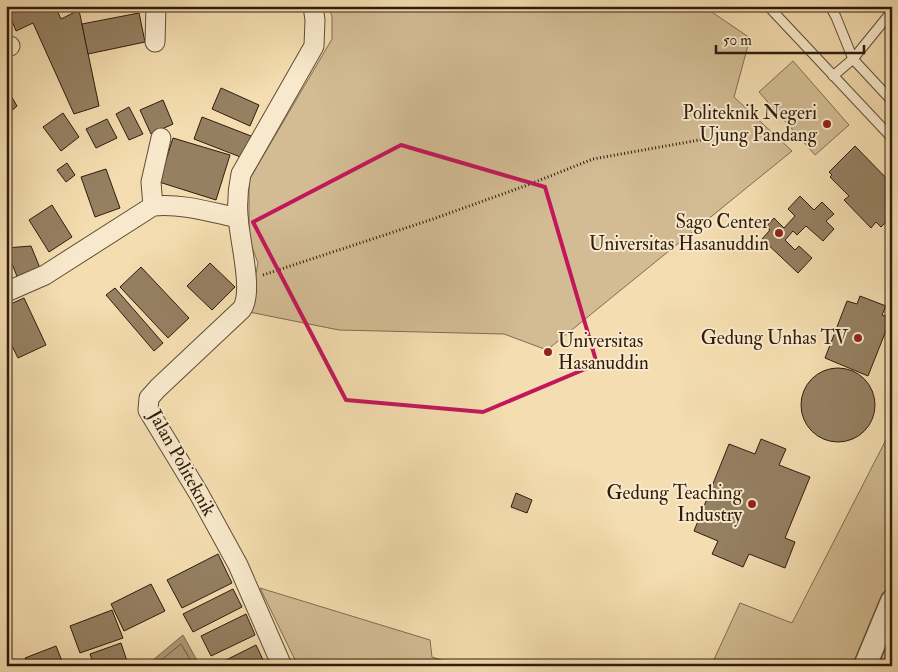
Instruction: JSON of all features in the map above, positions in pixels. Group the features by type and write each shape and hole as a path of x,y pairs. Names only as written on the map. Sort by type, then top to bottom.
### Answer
{"street":[{"path":"155,42 156,6"},
{"name":"Jalan Politeknik","path":"282,666 238,564 200,494 148,410 149,398 158,388 242,309 246,303 246,281 238,218 238,189 241,174 314,46 315,20 313,6"},
{"path":"153,206 151,182 161,138"},
{"path":"6,292 45,275 153,206 179,206 238,218"},
{"path":"865,666 892,601"}],"lane":[{"path":"768,6 892,138"},
{"path":"830,6 853,59 892,101"},
{"path":"833,76 853,59 892,11"}],"path":[{"path":"246,281 433,219 593,159 705,139"}],"highlighted area":[{"path":"401,145 545,187 597,364 483,412 346,400 253,222"}],"shaded area":[{"path":"327,6 703,6 750,38 734,97 792,151 547,350 504,334 339,330 249,312 258,263 249,239 249,180 332,39 332,16"},
{"path":"793,61 849,125 815,155 759,92"},
{"path":"892,428 891,666 711,666 740,603 792,623"},
{"path":"260,588 430,640 432,657 461,666 298,666"}],"water":[{"path":"183,635 200,666 147,666 147,665"}],"building":[{"path":"6,6 55,6 61,19 79,10 99,106 74,114 33,23 16,31"},
{"path":"139,13 145,42 88,54 82,24"},
{"path":"221,88 259,105 250,126 212,109"},
{"path":"10,94 17,106 6,116 6,95"},
{"path":"163,100 173,124 151,134 140,110"},
{"path":"129,107 143,134 129,140 116,114"},
{"path":"63,113 79,137 61,151 43,127"},
{"path":"202,117 251,136 243,158 194,139"},
{"path":"107,119 117,138 96,148 86,129"},
{"path":"173,138 230,155 216,200 159,182"},
{"path":"855,146 892,184 892,224 888,220 881,227 876,222 871,228 844,200 849,196 830,177 832,175 829,172"},
{"path":"67,163 75,175 66,182 57,170"},
{"path":"106,169 120,208 95,217 81,177"},
{"name":"Sago Center Universitas Hasanuddin","path":"800,196 814,210 822,202 834,214 826,221 834,229 823,241 806,226 797,235 793,231 785,240 795,250 799,246 812,258 798,273 762,239 770,230 766,227 774,218 784,228 795,216 788,209"},
{"path":"52,205 72,237 49,252 29,220"},
{"path":"31,246 42,273 18,279 6,248"},
{"path":"210,263 235,287 212,310 187,286"},
{"path":"141,267 189,318 168,338 120,287"},
{"path":"115,288 163,343 154,351 106,295"},
{"name":"Gedung Unhas TV","path":"860,296 886,306 882,315 891,318 868,376 825,358 847,301 857,304"},
{"path":"24,298 46,345 18,358 6,334 6,306"},
{"path":"838,368 852,371 864,379 872,391 875,405 872,419 864,431 852,439 838,442 824,439 812,431 804,419 801,405 804,391 812,379 824,371"},
{"name":"Gedung Teaching Industry","path":"761,439 786,449 779,465 810,477 785,538 795,542 785,568 749,554 743,567 712,554 718,541 694,531 729,444 755,454"},
{"path":"516,493 532,500 527,513 511,507"},
{"path":"218,554 232,583 182,608 167,580"},
{"path":"151,584 165,611 124,631 111,604"},
{"path":"233,589 242,607 193,632 183,614"},
{"path":"112,610 123,638 80,653 70,626"},
{"path":"246,614 255,635 211,656 201,636"},
{"path":"121,643 128,664 124,666 94,666 90,654"},
{"path":"256,645 266,666 219,666 218,664"},
{"path":"56,646 62,661 49,666 28,666 25,658"}],"place":[{"name":"Politeknik Negeri Ujung Pandang","path":"827,124"},
{"name":"Sago Center Universitas Hasanuddin","path":"779,233"},
{"name":"Gedung Unhas TV","path":"858,338"},
{"name":"Universitas Hasanuddin","path":"548,352"},
{"name":"Gedung Teaching Industry","path":"752,504"}]}
